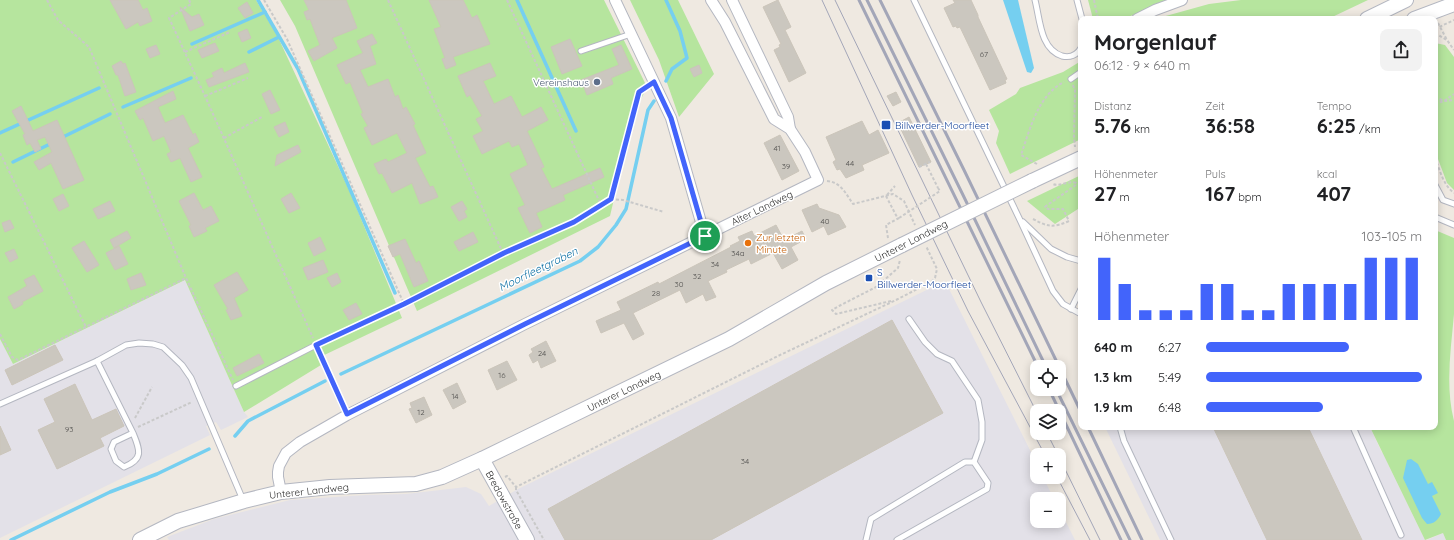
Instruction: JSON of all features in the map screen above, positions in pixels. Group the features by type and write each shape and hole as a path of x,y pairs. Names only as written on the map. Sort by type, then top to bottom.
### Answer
{"main road":[{"path":"1373,16 1406,0"},
{"path":"1422,16 1452,4"},
{"name":"Unterer Landweg","path":"140,540 178,521 244,501 281,492 330,487 416,484 442,477 729,339 826,283 1077,160"},
{"name":"Bredowstraße","path":"482,459 527,540"}],"street":[{"path":"615,0 671,118 705,236"},
{"path":"711,0 774,119 790,129"},
{"path":"732,0 788,117 790,129 805,152 818,180"},
{"path":"1147,16 1182,0"},
{"name":"Alter Landweg","path":"281,492 278,472 279,466 286,453 300,442 347,414 525,324 818,180"}],"lane":[{"path":"914,0 1054,292 1063,304 1078,312"},
{"path":"1035,0 1045,41 1052,51 1065,57 1076,54 1078,52"},
{"path":"1077,0 1081,16"},
{"path":"581,51 631,34"},
{"path":"1071,79 1078,74"},
{"path":"1438,191 1443,200"},
{"path":"1438,197 1454,204"},
{"path":"1438,218 1454,225"},
{"path":"1020,220 1051,249 1067,257 1078,260"},
{"path":"1071,309 1078,295"},
{"path":"909,319 925,342 937,354 952,362 978,400 982,422 982,440 974,462"},
{"path":"0,404 97,361 126,345 139,343 153,344 163,347 182,365 191,378 244,501"},
{"path":"236,386 316,345 347,414"},
{"path":"97,361 132,429 139,450 138,457 134,463 124,467 116,461 111,449 114,442 132,429"},
{"path":"1121,430 1124,441 1171,540"},
{"path":"1354,430 1401,535"},
{"path":"866,540 870,519 965,462 974,462"},
{"path":"897,540 987,489 988,483 974,462"}],"path":[{"path":"47,0 58,20 89,47 186,278 236,386"},
{"path":"189,0 191,4 169,18 206,96 316,345 404,304 504,253 574,222 611,199 623,200 664,212"},
{"path":"264,0 287,39 404,304"},
{"path":"388,0 504,253"},
{"path":"507,0 601,205"},
{"path":"1094,0 1097,16"},
{"path":"1438,28 1454,20"},
{"path":"185,52 230,32"},
{"path":"1438,35 1447,40 1454,50"},
{"path":"206,96 248,78"},
{"path":"1020,220 1032,219 1048,226 1057,226 1069,221 1063,209 1048,209 1045,207 1076,185 1076,183 1073,182 1056,186 1053,185 1042,167 1022,155 1031,126 1045,98 1055,87 1071,79 1075,90 1074,137 1077,160"},
{"path":"611,199 639,92 654,82"},
{"path":"1444,101 1454,94"},
{"path":"1438,98 1444,101"},
{"path":"1438,103 1454,100"},
{"path":"224,138 262,117"},
{"path":"0,153 86,327"},
{"path":"919,167 930,162"},
{"path":"890,223 940,191 926,164"},
{"path":"1438,166 1444,182 1454,193"},
{"path":"818,180 832,181 839,184 853,204 886,196 895,186"},
{"path":"886,196 899,218"},
{"path":"896,300 836,314 832,310 876,287 898,268 901,261 899,247"},
{"path":"0,334 12,357 18,360 186,278"},
{"path":"516,487 778,356 931,282"},
{"path":"132,429 152,386"},
{"path":"132,429 191,403"},
{"path":"493,479 507,476 516,487 516,490 544,540"}],"shaded area":[{"path":"185,280 244,412 248,417 221,430 216,422 206,426 210,435 0,538 0,339 13,364"},
{"path":"945,281 1030,450 1030,484 1046,484 1050,492 1030,492 1030,528 1066,528 1066,522 1075,540 169,540 167,537 214,519 290,500 406,494 466,487 481,494 489,506 518,489"},
{"path":"1106,430 1371,430 1382,453 1392,448 1387,462 1425,540 1160,540"},
{"path":"1443,533 1446,540 1427,540"}],"green space":[{"path":"0,0 256,0 277,35 350,192 402,318 318,358 321,365 244,412 185,280 13,364 0,339"},
{"path":"280,0 604,0 647,87 637,107 632,123 610,216 417,311 295,26"},
{"path":"630,0 678,0 714,74 679,117 659,60"},
{"path":"1088,0 1170,0 1130,16 1092,16"},
{"path":"1241,0 1368,0 1334,16 1166,16 1209,4"},
{"path":"1438,44 1445,45 1454,57 1454,190 1447,183 1438,159"},
{"path":"1078,63 1078,140 1010,174 996,143 999,131 989,110 1016,94 1020,88 1063,72"},
{"path":"1078,176 1078,209 1055,224 1027,201"},
{"path":"1438,231 1454,238 1454,314 1449,381 1451,408 1454,421 1454,540 1446,540 1443,533 1425,540 1371,430 1438,430"}],"water":[{"path":"1003,0 1018,0 1034,68 1031,73 1027,72"},
{"path":"1411,459 1418,464 1428,484 1432,482 1438,493 1432,496 1441,514 1437,520 1432,523 1427,524 1422,518 1403,478 1407,460"}],"building":[{"path":"110,0 138,0 143,10 147,8 152,21 140,26 138,22 126,29"},
{"path":"304,0 346,0 357,28 332,38 337,48 314,61 308,51 320,45 310,19 307,20 304,12 309,10"},
{"path":"429,0 463,0 472,18 477,15 490,44 453,57 456,65 446,69 442,59 445,58 434,29 441,27"},
{"path":"778,0 791,27 785,30 806,73 789,82 774,50 780,47 779,45 781,44 763,7"},
{"path":"953,0 971,0 1007,79 1005,80 1006,83 990,90 960,27 953,27 944,8 955,3"},
{"path":"247,2 253,13 245,18 238,8"},
{"path":"180,7 192,17 199,14 204,25 190,31"},
{"path":"247,29 251,38 242,42 238,33"},
{"path":"372,34 377,43 370,46 376,64 360,70 368,87 388,79 395,97 398,95 403,109 406,107 415,124 413,125 426,153 415,158 430,187 433,186 438,197 420,204 412,183 392,193 382,173 379,174 374,164 386,159 388,162 407,153 397,133 372,145 364,128 368,126 361,114 363,113 350,82 346,84 337,65 363,53 357,41"},
{"path":"570,39 582,66 562,74 551,47"},
{"path":"215,43 219,51 202,58 198,50"},
{"path":"156,45 160,54 150,58 146,49"},
{"path":"621,45 632,69 611,78 613,84 587,95 581,80 619,65 612,49"},
{"path":"121,61 123,64 125,63 136,92 125,96 118,75 116,75 112,66"},
{"path":"245,63 249,72 209,87 206,80 214,77 212,73 222,68 224,73"},
{"path":"490,63 496,76 483,81 494,104 511,96 522,117 541,107 548,120 527,131 544,167 541,168 552,189 600,168 604,177 563,195 565,200 536,213 542,227 530,233 518,208 525,205 510,174 528,165 519,144 512,147 509,141 482,154 473,136 483,131 476,119 482,116 470,95 467,97 458,76"},
{"path":"699,65 702,73 694,77 690,69"},
{"path":"270,90 280,110 271,114 262,94"},
{"path":"173,91 176,99 158,107 165,123 183,115 193,135 195,133 199,142 188,148 202,177 191,182 180,158 171,162 167,154 171,152 164,136 153,141 143,118 140,120 135,111"},
{"path":"896,92 901,102 893,106 887,96"},
{"path":"21,106 33,131 57,120 84,180 63,189 51,163 39,170 34,162 52,152 45,137 37,140 41,149 35,152 30,143 27,145 23,135 25,134 12,111"},
{"path":"909,117 931,162 919,167 898,123"},
{"path":"862,121 869,135 878,130 889,153 862,165 864,170 846,178 840,169 837,170 833,162 836,160 826,137"},
{"path":"285,122 289,132 279,137 274,127"},
{"path":"780,135 799,171 782,180 764,143"},
{"path":"298,145 301,152 275,166 277,155"},
{"path":"194,193 203,210 211,206 219,221 205,228 207,231 194,237 189,226 191,225 179,201"},
{"path":"291,193 300,208 289,213 281,199"},
{"path":"63,194 69,206 59,211 53,199"},
{"path":"110,201 115,211 98,219 93,209"},
{"path":"462,201 467,209 464,211 467,217 459,221 451,207"},
{"path":"817,204 819,208 839,215 846,227 828,235 824,226 812,232 802,210"},
{"path":"10,220 14,228 5,232 2,223"},
{"path":"776,225 784,240 802,231 806,239 791,247 798,260 782,269 773,253 751,264 749,259 708,281 716,297 706,301 703,294 686,303 680,290 633,313 644,334 633,340 624,323 601,333 596,321 621,310 617,302 658,282 659,284 731,247 730,246 740,241 738,237 752,231 754,236"},
{"path":"127,231 131,238 114,248 110,240"},
{"path":"473,232 478,242 459,251 454,242"},
{"path":"320,237 326,250 314,256 308,243"},
{"path":"405,239 416,263 419,261 428,281 414,287 400,254 393,257 388,246"},
{"path":"84,241 99,265 87,272 72,248"},
{"path":"119,246 128,264 115,270 106,253"},
{"path":"14,249 18,258 10,262 5,253"},
{"path":"323,260 328,272 308,280 303,268"},
{"path":"237,272 248,290 234,298 242,316 231,320 226,310 228,309 214,285"},
{"path":"141,273 146,285 131,290 127,279"},
{"path":"337,273 341,282 332,287 327,278"},
{"path":"34,275 43,291 22,302 23,304 14,309 8,297 27,286 24,280"},
{"path":"356,303 362,314 349,320 343,310"},
{"path":"892,320 943,413 711,540 565,540 548,509"},
{"path":"546,341 556,361 541,368 538,360 533,363 529,355 533,352 531,349"},
{"path":"55,345 63,360 12,385 5,370"},
{"path":"259,354 264,363 237,376 233,368"},
{"path":"507,361 517,380 497,390 488,370"},
{"path":"457,383 466,402 453,409 443,390"},
{"path":"75,384 92,420 116,409 124,426 100,438 104,446 57,469 38,430 55,422 44,399"},
{"path":"424,397 432,415 416,423 409,409 412,408 410,403"},
{"path":"0,426 11,450 0,455"},
{"path":"1214,430 1309,430 1362,540 1267,540"}],"waterway":[{"path":"258,0 298,69 395,293"},
{"path":"517,0 576,131"},
{"path":"666,0 680,31 687,58 672,69 666,81"},
{"path":"192,44 265,12"},
{"path":"249,52 279,37"},
{"path":"123,107 191,78"},
{"path":"0,133 99,88"},
{"name":"Moorfleetgraben","path":"341,374 580,261 598,247 616,225 626,209 648,110 654,101"},
{"path":"61,138 110,114"},
{"path":"13,162 52,143"},
{"path":"235,436 248,421 325,381"},
{"path":"11,540 110,492 157,474 209,449"}],"tram line":[{"path":"822,0 912,195 968,311 1041,448"},
{"path":"835,0 981,302 1032,404"},
{"path":"1050,440 1054,448"},
{"path":"1066,471 1100,540"},
{"path":"1061,484 1090,540"}],"railway":[{"path":"859,0 1035,360"},
{"path":"867,0 1043,360"},
{"path":"880,0 1078,406"},
{"path":"1052,396 1121,540"},
{"path":"1059,396 1130,540"},
{"path":"1089,430 1142,540"}],"place":[{"name":"Vereinshaus","path":"597,82"},
{"name":"Billwerder-Moorfleet","path":"886,125"},
{"name":"Zur letzten Minute","path":"748,243"},
{"name":"S Billwerder-Moorfleet","path":"869,278"}],"route":[{"path":"654,82 671,118 705,236 525,324 347,414 316,345 404,304 504,253 574,222 611,199 639,92 654,82"}]}
